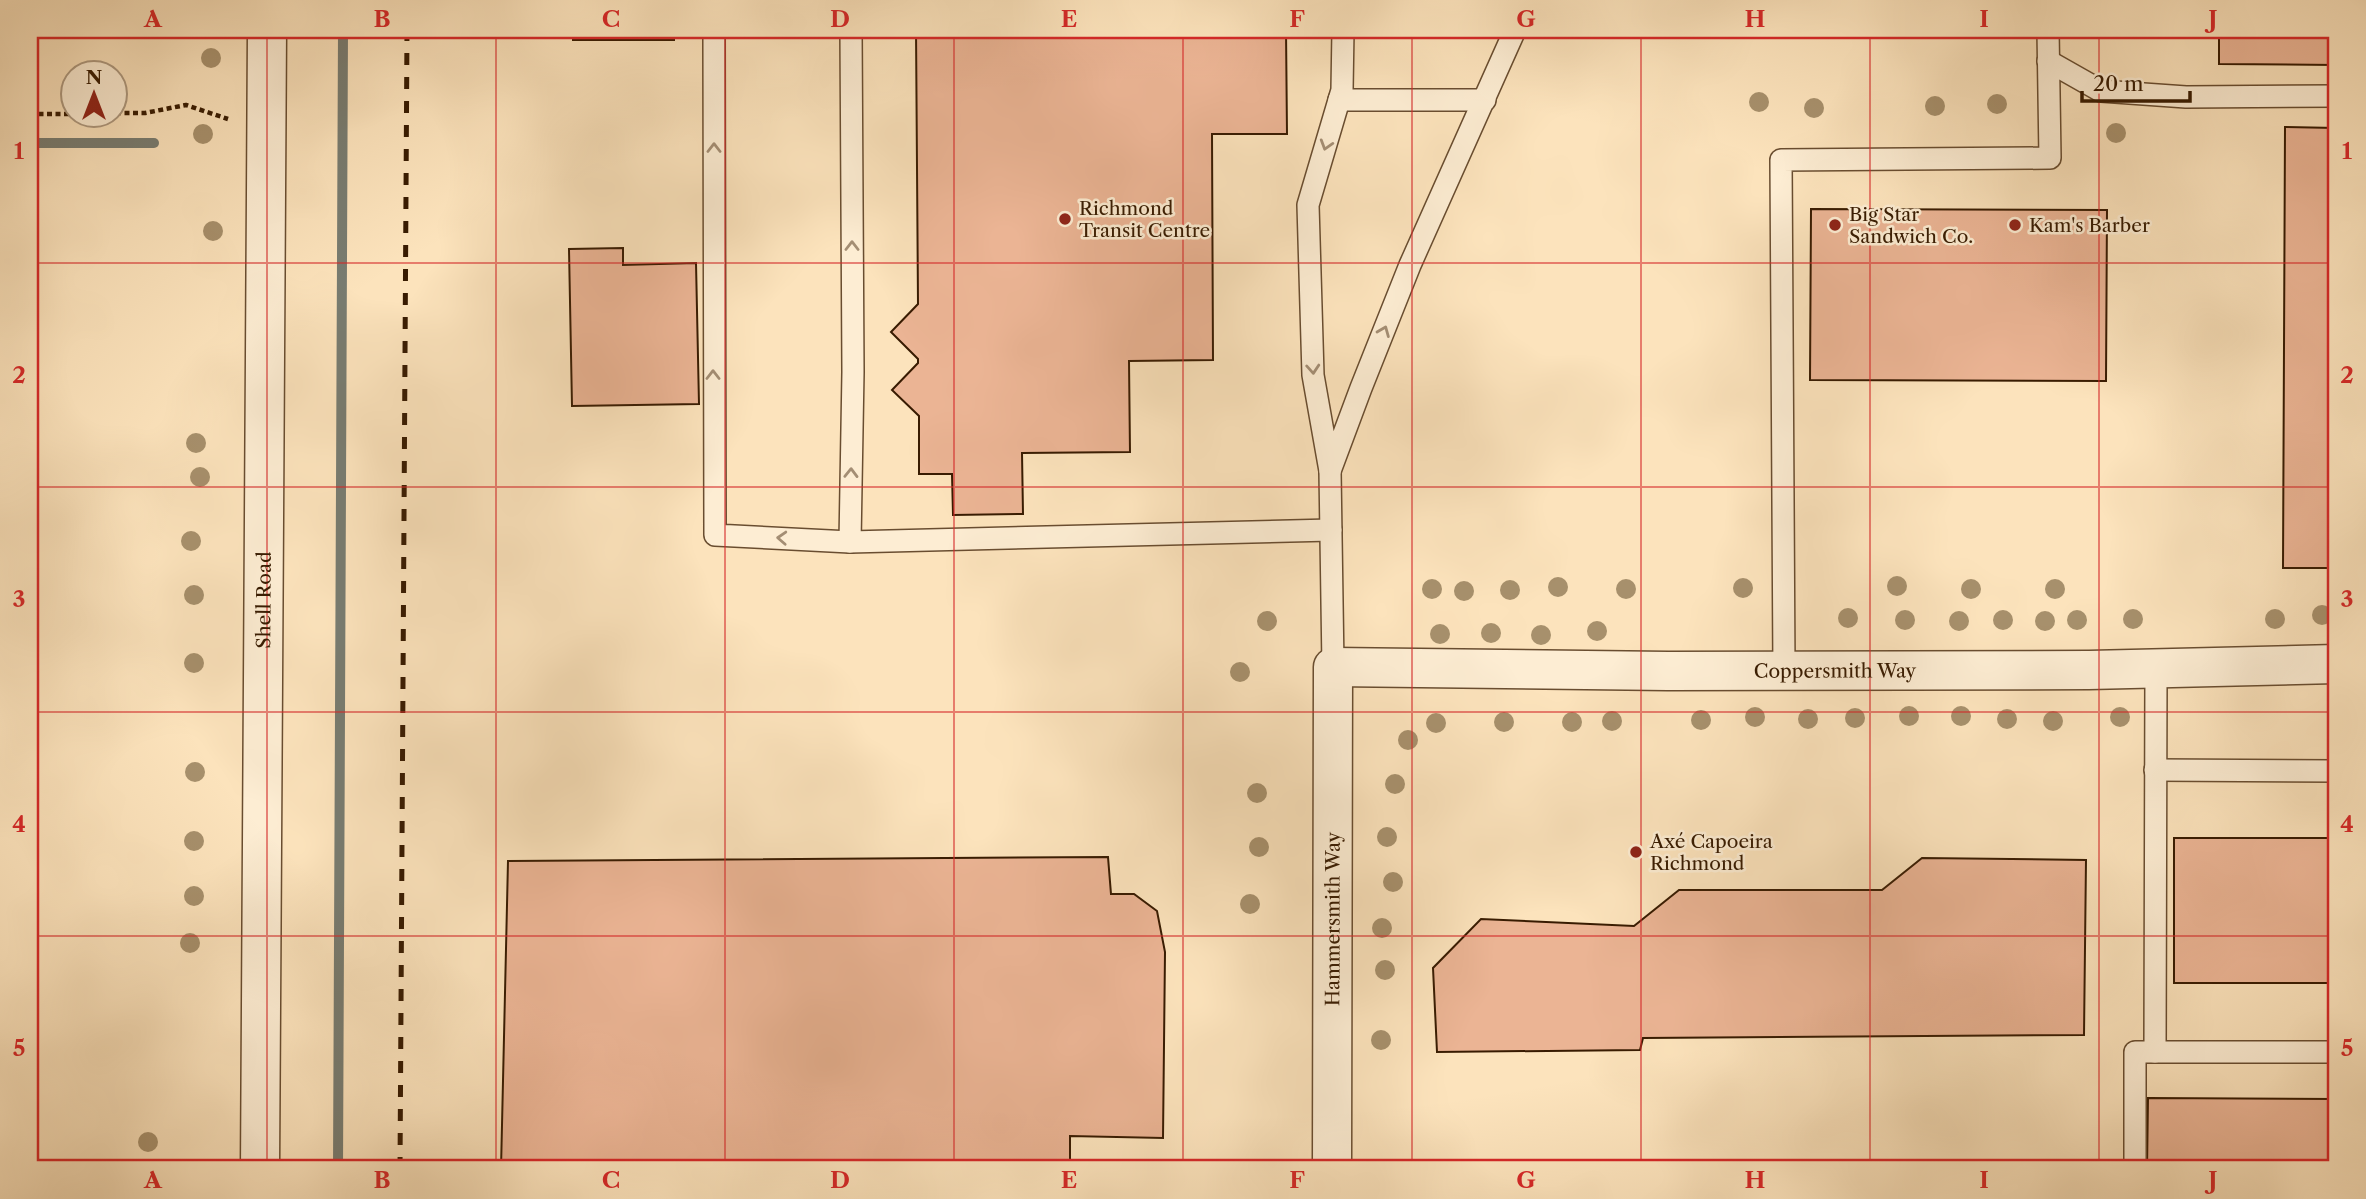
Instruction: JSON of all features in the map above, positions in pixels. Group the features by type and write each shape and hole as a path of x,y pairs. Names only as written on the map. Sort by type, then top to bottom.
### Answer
{"street":[{"name":"Shell Road","path":"260,1169 267,30"},
{"name":"Coppersmith Way","path":"1333,667 2156,669 2336,664"},
{"name":"Hammersmith Way","path":"1332,1169 1333,667"}],"lane":[{"path":"714,30 715,535 850,542 1331,530"},
{"path":"850,542 853,372 852,30"},
{"path":"1333,667 1330,471 1313,375 1308,205 1342,90 1343,30"},
{"path":"1330,471 1410,265 1515,30"},
{"path":"1784,670 1780,160 2050,158 2048,30"},
{"path":"2048,61 2101,91 2186,97 2336,96"},
{"path":"1339,100 1485,100"},
{"path":"2155,1052 2156,669"},
{"path":"2155,770 2336,771"},
{"path":"2135,1169 2135,1052 2336,1052"}],"path":[{"path":"130,113 145,113 186,105 202,108 222,117 267,127"},
{"path":"30,114 60,114"}],"building":[{"path":"573,30 674,30 674,40 573,40"},
{"name":"Richmond Transit Centre","path":"916,30 1286,30 1287,134 1212,134 1213,360 1129,361 1130,452 1022,453 1023,514 953,515 952,474 919,474 919,416 892,390 918,363 918,359 891,332 918,304"},
{"path":"2219,30 2336,30 2336,65 2219,64"},
{"path":"2285,127 2336,128 2336,568 2283,568"},
{"path":"1811,209 2107,210 2106,381 1810,380"},
{"path":"623,248 623,265 696,263 699,404 572,406 569,249"},
{"path":"2174,838 2336,838 2336,983 2174,983"},
{"path":"1108,857 1111,894 1134,894 1157,911 1165,952 1163,1138 1070,1136 1070,1162 501,1169 508,861"},
{"path":"1922,858 2086,860 2084,1035 1643,1038 1640,1050 1437,1052 1433,968 1481,919 1634,926 1679,890 1882,890"},
{"path":"2148,1098 2336,1099 2336,1169 2147,1169"}],"waterway":[{"path":"338,1169 343,30"},
{"path":"30,143 154,143"}],"railway":[{"path":"400,1169 407,30"}],"place":[{"name":"Richmond Transit Centre","path":"1065,219"},
{"name":"Big Star Sandwich Co.","path":"1835,225"},
{"name":"Kam's Barber","path":"2015,225"},
{"name":"Axé Capoeira Richmond","path":"1636,852"}]}
